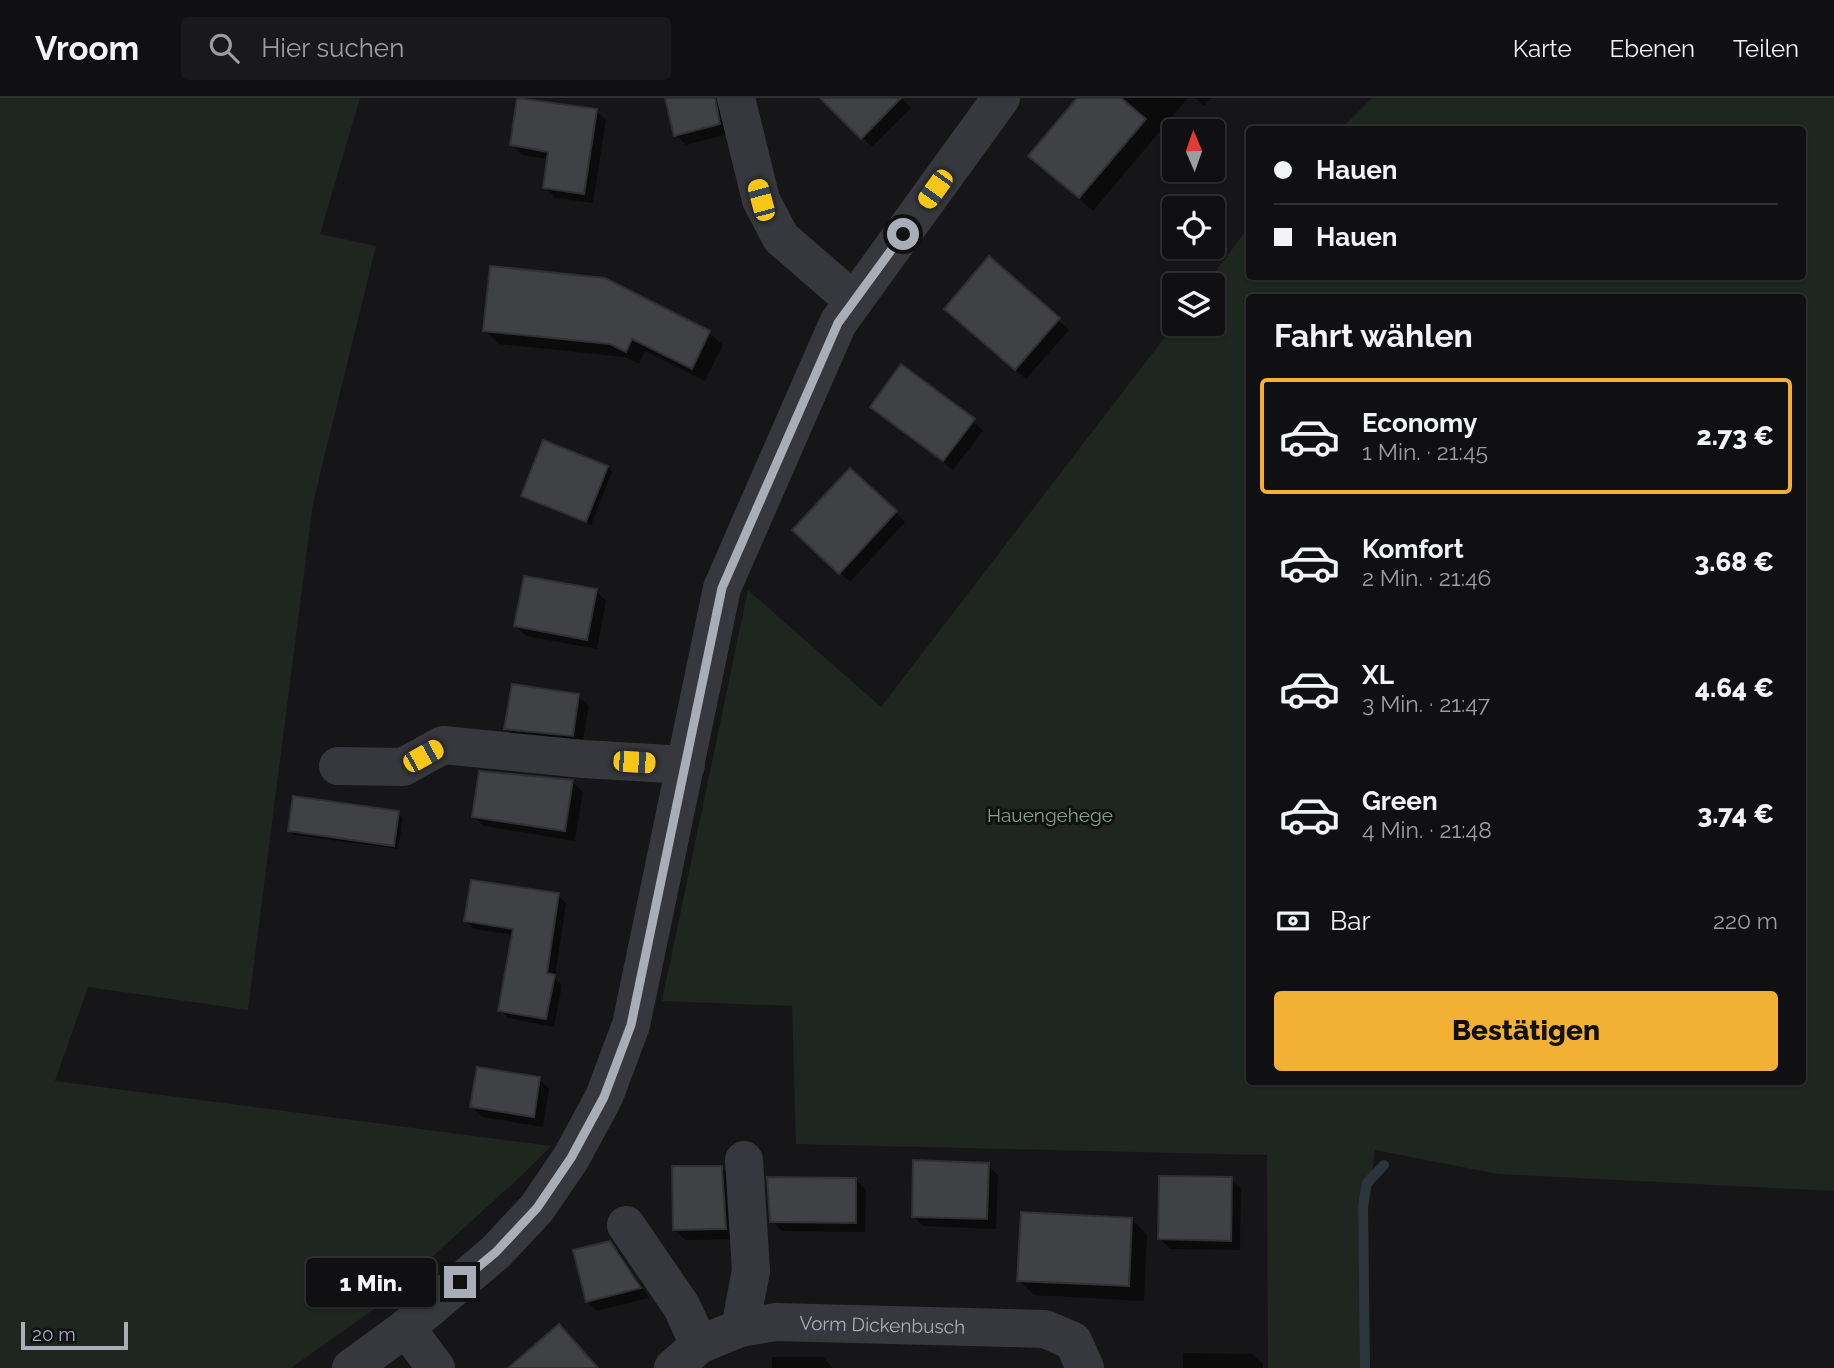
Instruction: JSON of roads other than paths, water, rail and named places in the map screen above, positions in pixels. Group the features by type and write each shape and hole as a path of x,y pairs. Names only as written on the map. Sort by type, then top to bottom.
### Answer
{"street":[{"path":"736,98 761,200 781,238 854,301"},
{"path":"351,1368 406,1328 496,1252 537,1208 571,1158 604,1097 631,1025 722,588 838,323 1001,98"},
{"path":"338,766 402,767 443,745 583,759 686,765"},
{"path":"740,1328 751,1271 744,1160"},
{"path":"626,1225 682,1307 686,1357"},
{"name":"Vorm Dickenbusch","path":"686,1357 740,1328 776,1322 1045,1329 1073,1342 1085,1368"},
{"path":"406,1328 436,1368"}],"waterway":[{"path":"1365,1368 1363,1206 1367,1183 1384,1165"}],"park label":[{"name":"Hauengehege","path":"1050,815"}]}
